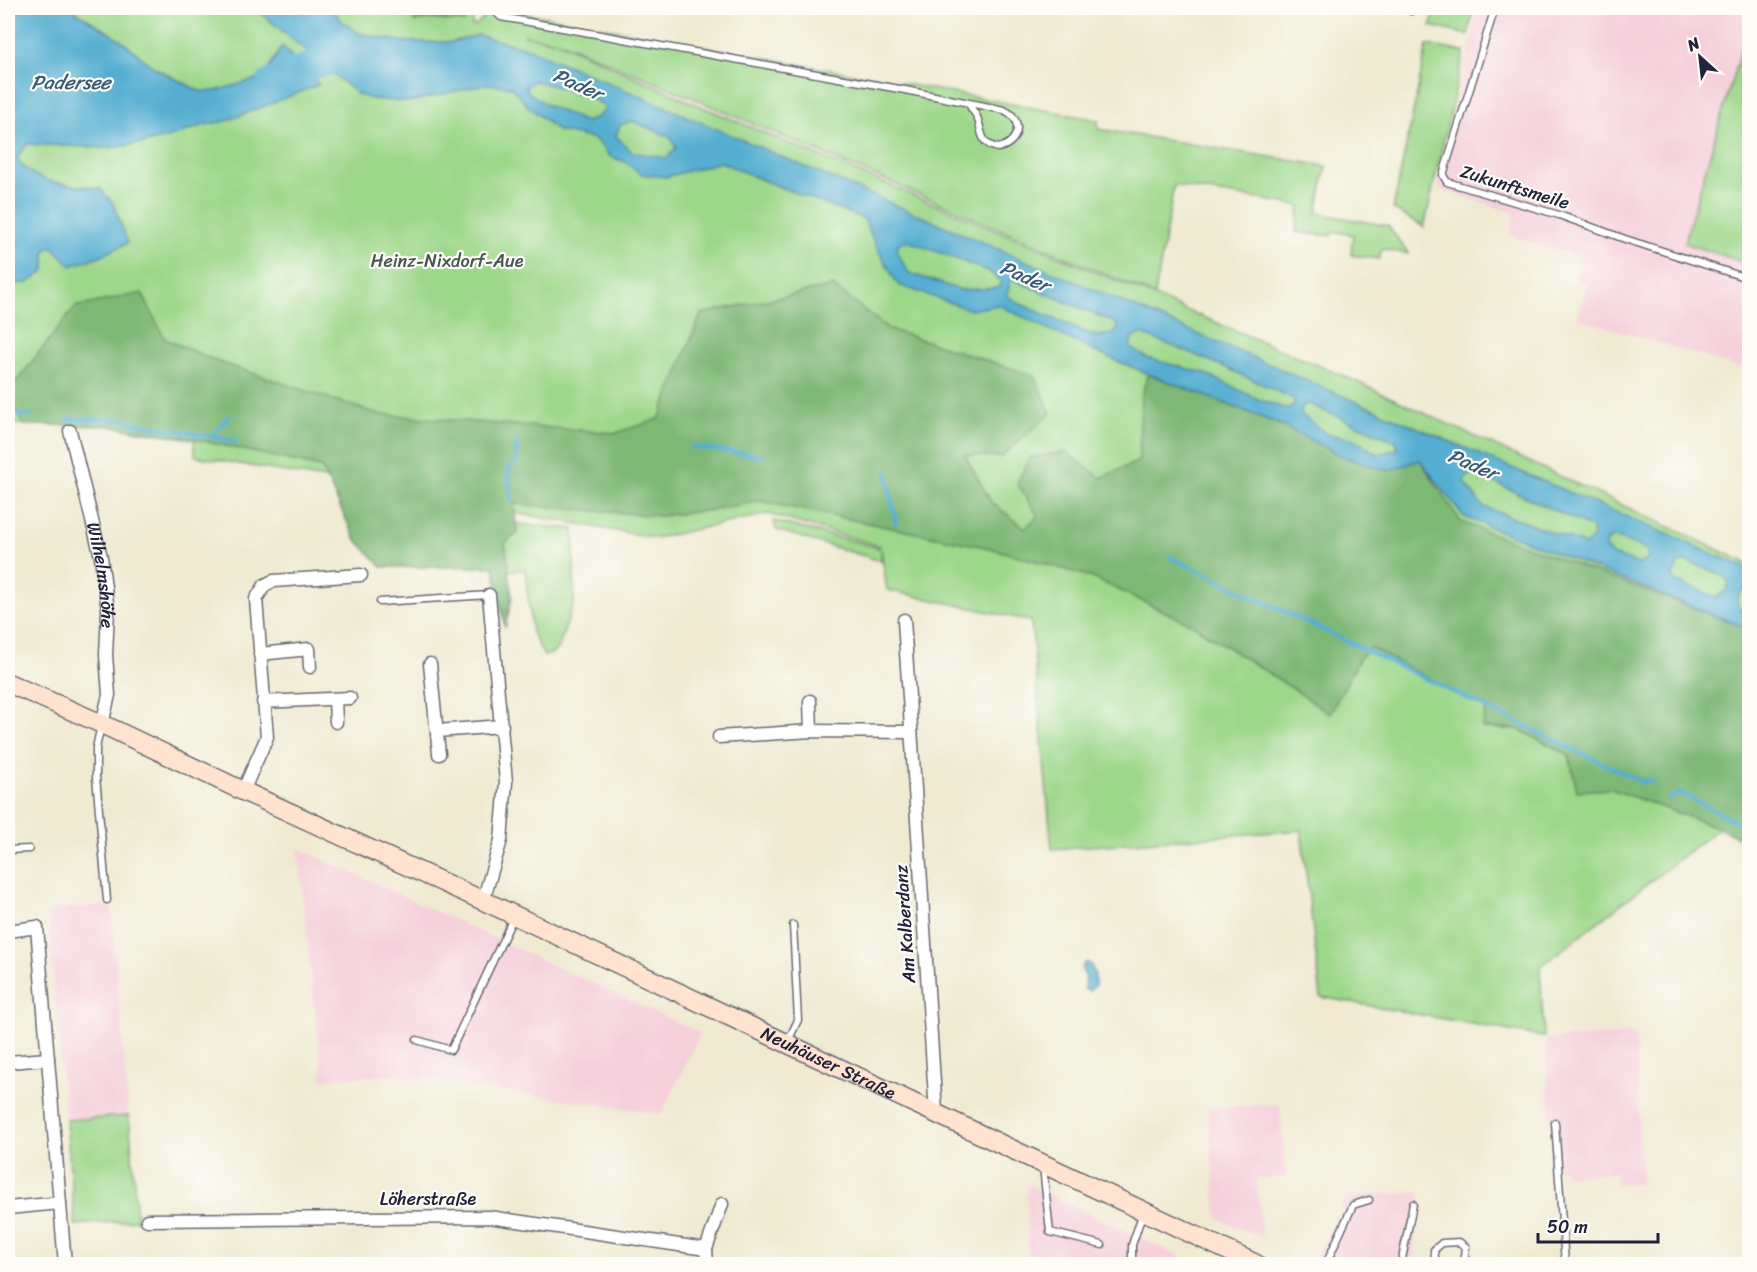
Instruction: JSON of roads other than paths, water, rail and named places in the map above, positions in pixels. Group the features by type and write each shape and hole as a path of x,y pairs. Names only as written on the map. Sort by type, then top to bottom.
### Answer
{"main road":[{"path":"8,683 102,724 243,791"},
{"name":"Neuhäuser Straße","path":"243,791 483,901 1256,1264"}],"street":[{"name":"Wilhelmshöhe","path":"70,431 101,557 108,610 106,655 109,695 102,724"},
{"path":"243,791 267,737 256,599 265,585 273,581 361,575"},
{"path":"483,901 501,840 506,782 489,596"},
{"name":"Am Kalberdanz","path":"904,620 936,1113"},
{"path":"260,654 309,649 310,667"},
{"path":"430,664 439,753"},
{"path":"263,702 350,698"},
{"path":"335,699 336,722"},
{"path":"810,701 811,731"},
{"path":"437,731 502,726"},
{"path":"719,737 811,731 910,732"},
{"path":"8,931 37,927 65,1264"},
{"path":"8,1062 48,1059"},
{"path":"8,1208 60,1203"},
{"path":"706,1264 706,1249 722,1204"},
{"name":"Löherstraße","path":"147,1220 489,1216 706,1249"}],"lane":[{"path":"491,8 501,17 905,90 1010,112 1017,128 1013,141 998,148 987,144 969,104"},
{"name":"Zukunftsmeile","path":"1495,8 1443,175 1447,182 1559,215 1644,246 1749,279"},
{"path":"380,602 489,596"},
{"path":"102,724 96,748 96,777 107,900"},
{"path":"8,850 29,849"},
{"path":"417,1041 451,1050 514,916"},
{"path":"786,1044 798,1020 793,925"},
{"path":"1555,1123 1564,1264"},
{"path":"1043,1164 1050,1232 1102,1245"},
{"path":"1326,1264 1353,1204 1369,1200"},
{"path":"1401,1264 1413,1204"},
{"path":"1132,1264 1132,1245 1143,1212"},
{"path":"1436,1264 1434,1250 1442,1243 1459,1242 1466,1247 1464,1264"}],"water":[{"name":"Padersee","path":"8,8 70,8 121,40 153,67 199,91 215,91 264,77 282,46 319,85 226,121 204,125 145,143 109,148 27,144 17,158 23,167 32,173 54,182 100,188 114,205 128,243 71,266 53,247 45,250 45,270 28,283 8,283"},
{"name":"Pader","path":"255,8 331,8 342,21 361,34 406,42 451,42 478,35 527,48 1749,569 1749,589 1741,591 1737,600 1739,608 1749,614 1749,629 1464,517 1420,460 1388,471 1342,456 1279,424 1148,374 998,305 971,310 898,285 864,219 721,162 666,177 641,174 625,162 610,156 595,139 558,131 529,107 511,87 487,84 409,102 372,99 357,94","holes":["534,81 584,95 606,109 597,117 586,122 547,105 528,92 526,86","632,121 670,137 676,148 667,158 632,152 616,136 620,125","908,241 988,271 1001,281 998,288 961,290 909,273 897,252 898,244","1011,279 1116,323 1117,329 1113,334 1095,336 1016,302 1007,295","1142,334 1220,365 1294,399 1293,405 1287,409 1260,400 1204,373 1147,358 1130,347 1132,338","1306,403 1395,441 1398,449 1377,454 1354,439 1327,434 1301,414","1472,472 1592,528 1593,538 1586,545 1482,506 1464,481","1617,538 1646,549 1648,559 1639,564 1612,555 1605,548 1609,539","1685,561 1720,574 1729,582 1726,591 1716,597 1675,581 1673,575 1678,564"]},
{"path":"1087,962 1091,965 1095,975 1095,986 1089,991 1084,989 1086,978 1082,970 1083,965"}],"waterway":[{"path":"270,83 304,68 354,56"},
{"path":"8,414 31,415"},
{"path":"68,419 119,420 212,437 228,417"},
{"path":"212,437 236,442"},
{"path":"512,501 508,471 517,459 516,443"},
{"path":"692,447 763,456"},
{"path":"887,472 896,523"},
{"path":"1170,557 1642,782 1653,780"},
{"path":"1670,798 1680,793 1750,829"}],"park label":[{"name":"Heinz-Nixdorf-Aue","path":"447,261"}]}
